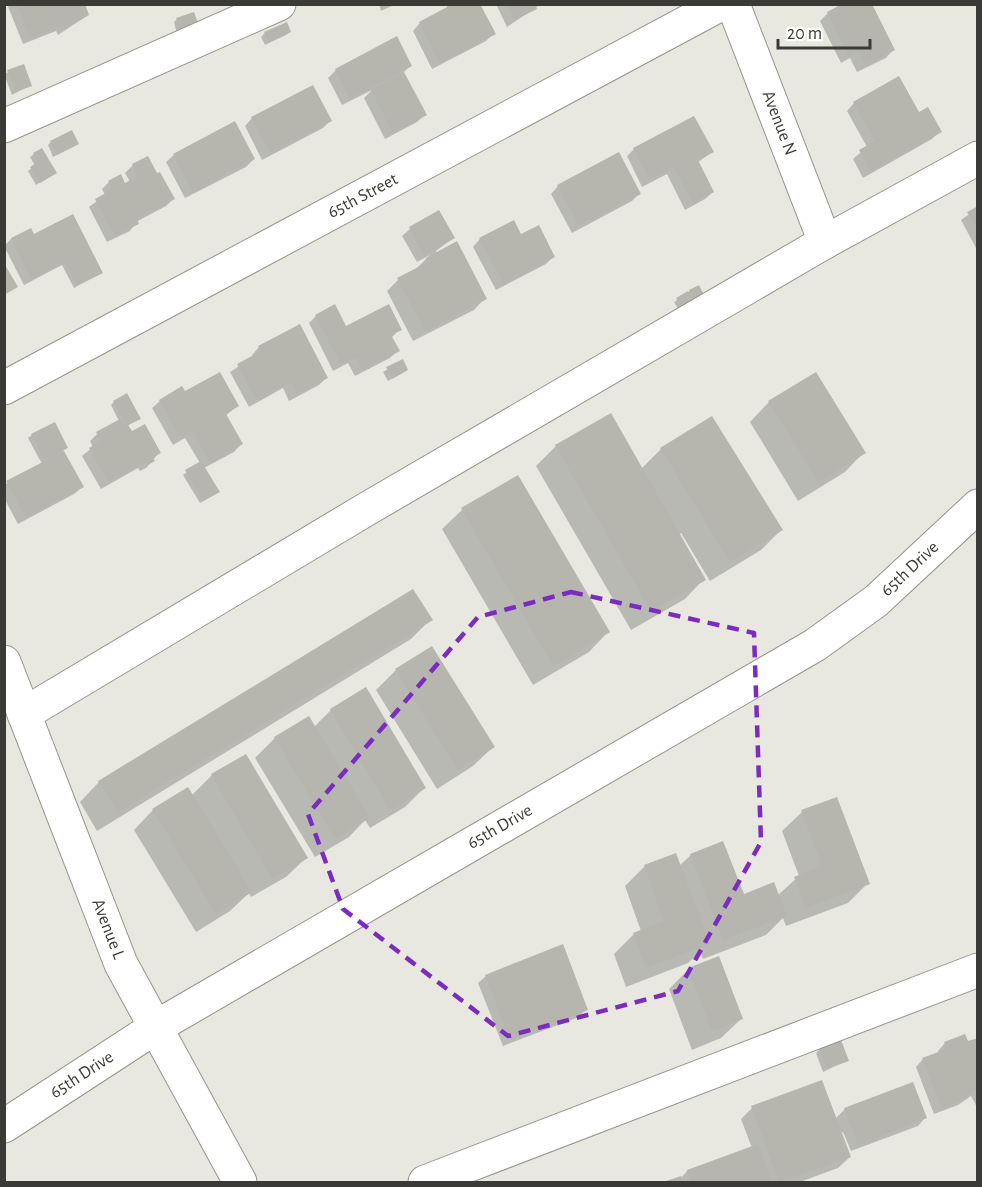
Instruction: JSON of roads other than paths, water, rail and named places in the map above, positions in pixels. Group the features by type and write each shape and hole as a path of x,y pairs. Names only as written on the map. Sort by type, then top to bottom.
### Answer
{"street":[{"path":"4,126 279,4"},
{"name":"65th Street","path":"4,388 721,4"},
{"name":"Avenue N","path":"733,4 825,242"},
{"path":"24,714 375,504 825,242 978,158"},
{"name":"65th Drive","path":"4,1126 156,1027 815,645 876,601 978,507"},
{"name":"Avenue L","path":"4,662 121,964 240,1182"},
{"path":"425,1182 978,970"}]}
